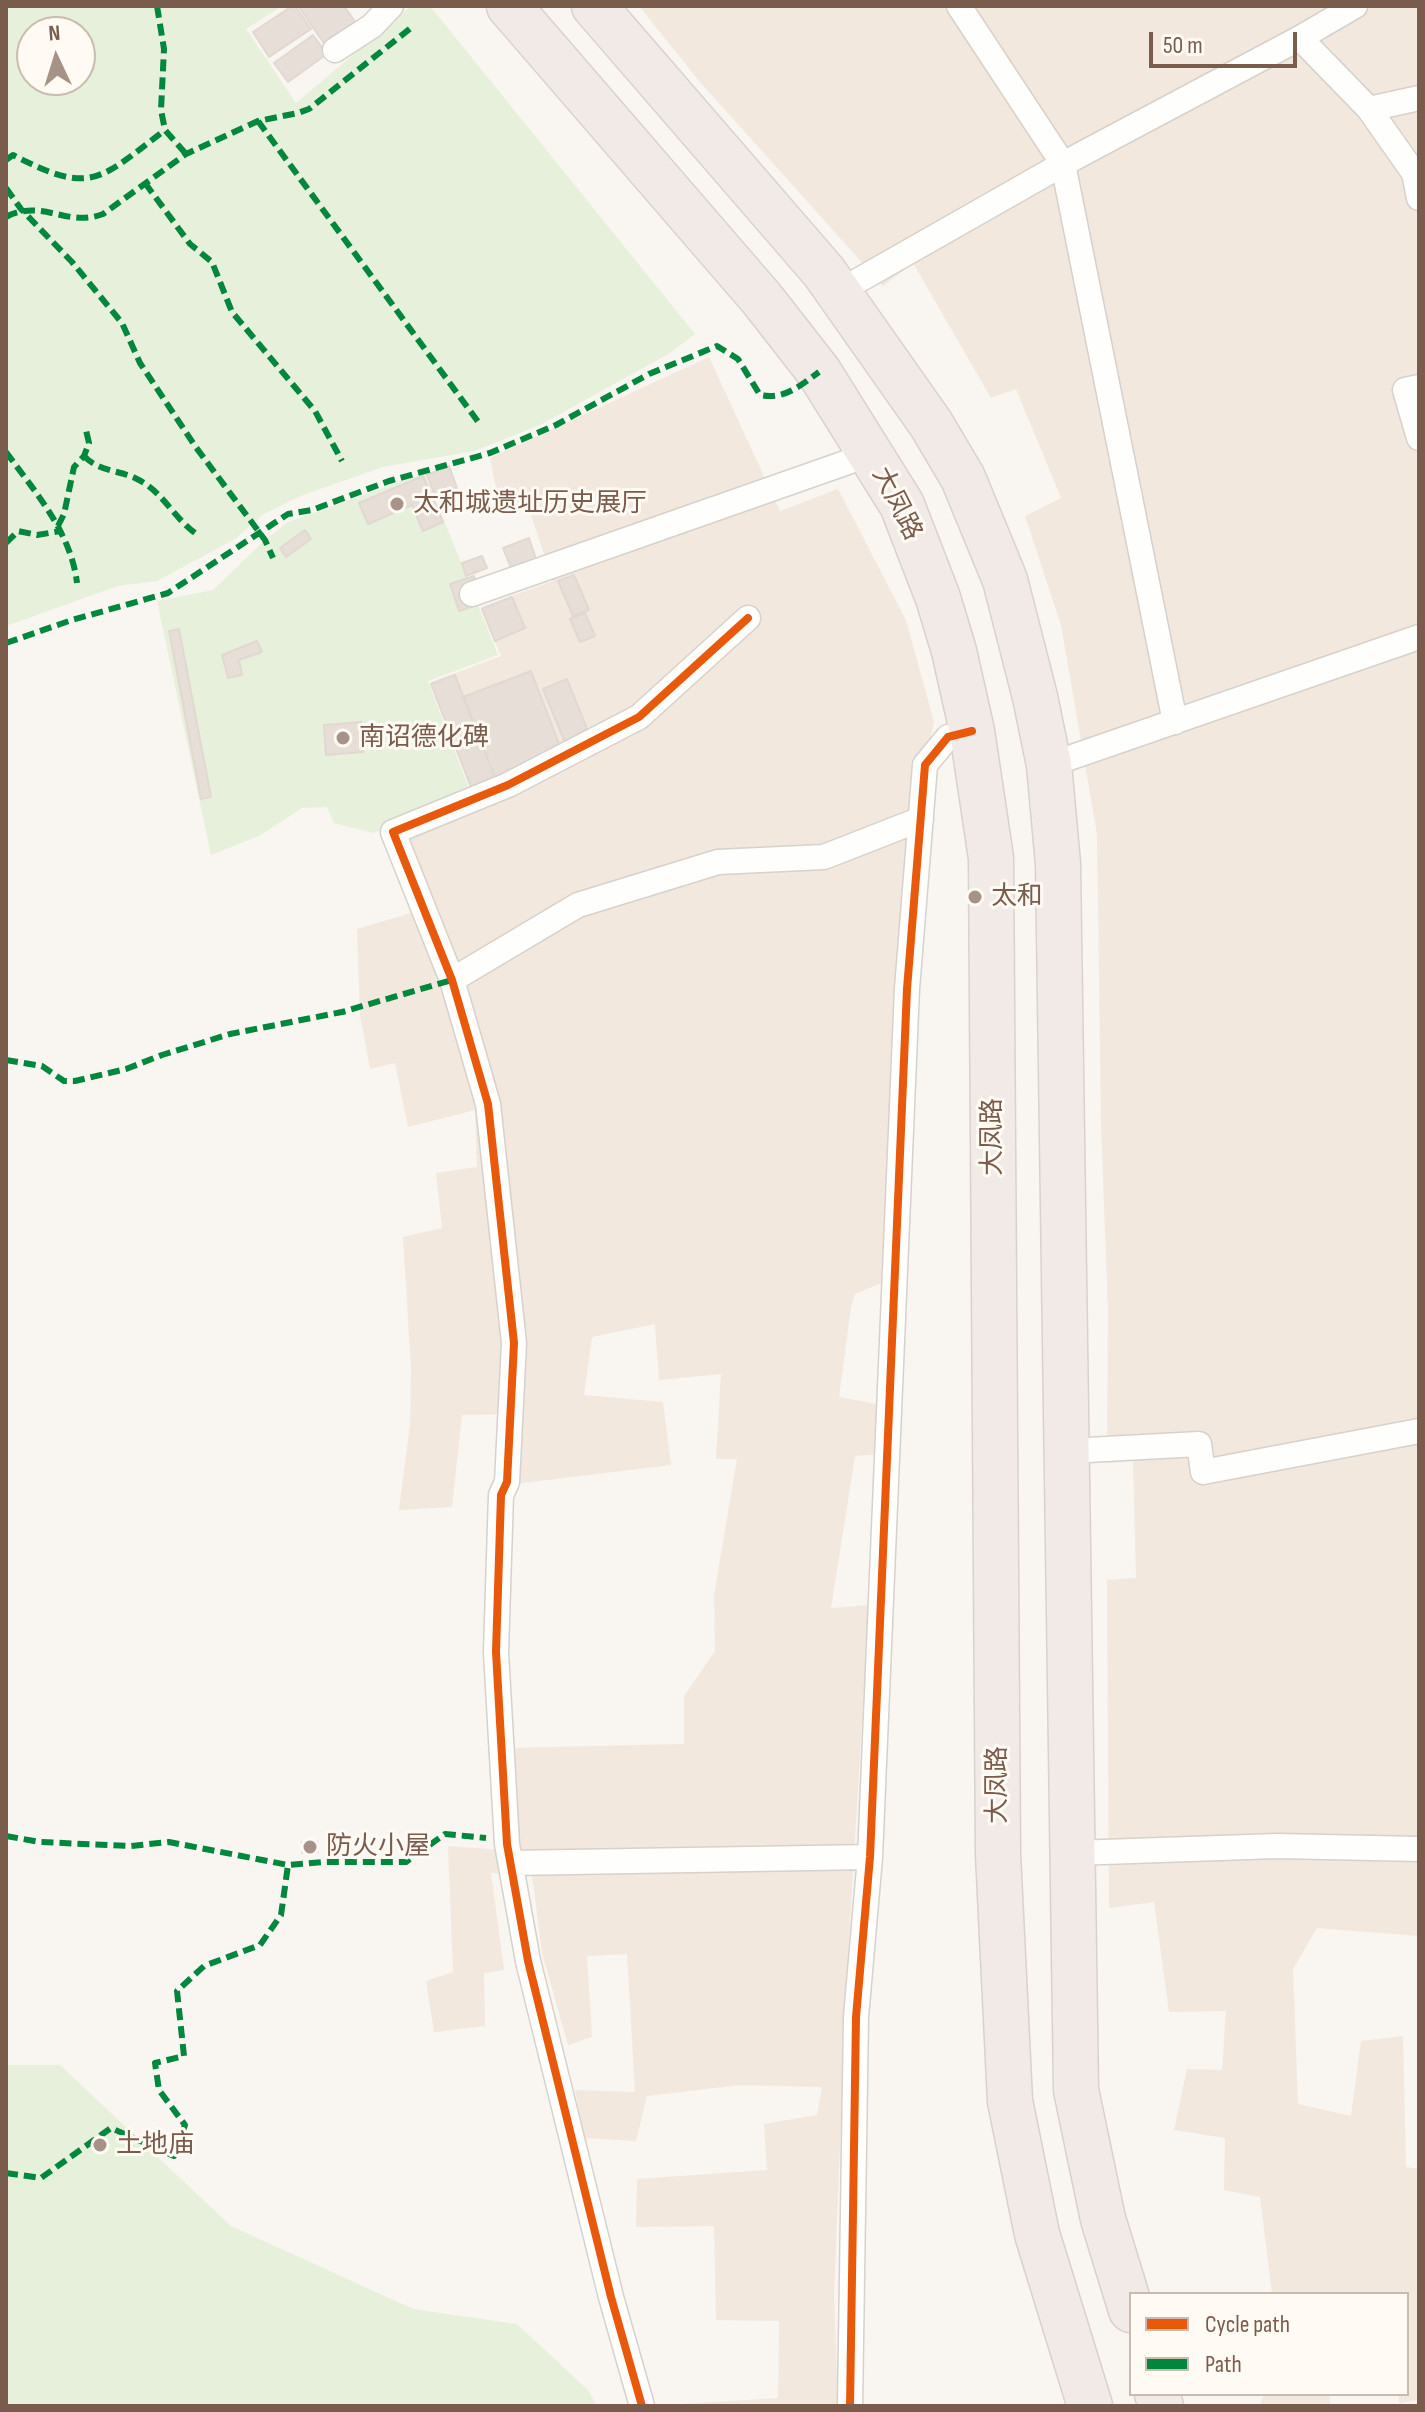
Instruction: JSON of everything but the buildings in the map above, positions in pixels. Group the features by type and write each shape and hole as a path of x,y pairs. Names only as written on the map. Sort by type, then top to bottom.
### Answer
{"highway":[{"name":"大凤路","path":"509,6 762,299 819,372 902,505 938,598 954,651 972,731 991,858 998,1854 1010,2101 1037,2234 1090,2406"},
{"path":"594,6 838,292 931,424 963,478 1005,580 1035,697 1049,765 1058,864 1076,2090 1103,2219 1129,2304"}],"street":[{"path":"959,6 1063,164 1175,722"},
{"path":"838,292 1063,164 1355,6"},
{"path":"335,50 399,8"},
{"path":"1300,38 1369,109 1414,173 1419,198"},
{"path":"1369,109 1419,98"},
{"path":"1419,387 1405,390 1419,438"},
{"path":"472,594 848,462 867,448"},
{"path":"642,2406 611,2297 501,1848 497,1593 501,1495 507,1482 514,1343 488,1104 452,980 393,832 508,785 639,717 748,618"},
{"path":"1049,765 1419,637"},
{"path":"850,2406 856,2017 870,1857 907,989 925,765 948,737 972,731"},
{"path":"452,980 578,905 718,862 824,857 921,819"},
{"path":"1069,1451 1199,1444 1203,1472 1419,1431"},
{"path":"1074,1853 1277,1846 1419,1849"},
{"path":"501,1848 870,1857"}],"shaded area":[{"path":"639,6 1419,6 1419,1936 1317,1928 1293,1969 1298,2104 1351,2116 1361,2041 1403,2036 1406,2167 1419,2169 1419,2400 1399,2403 1399,2396 1409,2396 1409,2292 1272,2292 1260,2197 1224,2190 1225,2138 1174,2130 1187,2069 1222,2070 1226,2011 1169,2012 1154,1902 1109,1908 1107,1580 1136,1578 1133,1460 1107,1463 1108,1311 1101,1124 1097,834 1061,625 1025,516 1061,498 1016,389 991,398 913,263 883,286 700,82"},
{"path":"709,357 780,511 838,489 906,620 934,722 908,834 884,1282 855,1294 839,1397 882,1405 881,1454 855,1456 831,1608 869,1605 847,1972 834,2295 838,2406 652,2406 778,2398 779,2321 716,2320 714,2226 636,2227 637,2179 767,2170 764,2124 817,2115 822,2087 740,2085 647,2096 636,2141 584,2138 575,2090 635,2092 627,1954 587,1956 592,2037 568,2045 542,1953 532,1875 491,1873 504,1970 484,1973 485,2026 434,2032 426,1981 453,1972 448,1846 515,1851 506,1748 684,1744 684,1696 715,1651 714,1595 737,1459 716,1459 721,1374 659,1380 655,1324 592,1337 584,1395 663,1402 671,1465 498,1486 502,1414 462,1415 452,1507 399,1510 410,1425 411,1368 403,1237 442,1228 436,1173 477,1167 475,1110 408,1127 395,1063 370,1069 360,1015 357,929 428,908 398,834 476,803 431,682 501,656 481,607 553,581 526,500 500,509 490,458"},
{"path":"1263,2396 1330,2396 1330,2406 1260,2405"}],"green space":[{"path":"6,6 282,6 246,29 296,103 411,6 430,6 695,334 670,353 538,426 474,451 383,467 303,495 264,514 235,539 157,581 118,586 6,626"},
{"name":"南诏德化碑","path":"425,473 498,655 428,681 471,794 373,833 334,823 327,807 302,808 259,836 211,855 157,601 213,590 288,522"},
{"path":"6,2065 60,2065 231,2226 413,2309 517,2324 588,2390 597,2406 6,2406"}],"marked path":[{"path":"157,6 164,49 161,110 165,130 186,154"},
{"path":"6,217 31,210 78,218 103,214 186,154 258,121 309,109 412,27"},
{"path":"258,121 479,423"},
{"path":"6,160 13,155 61,175 94,177 125,161 165,130"},
{"path":"145,183 190,244 212,262 232,312 315,411 342,461"},
{"path":"6,188 122,323 140,363 195,446 265,540 273,558"},
{"path":"6,643 72,620 168,593 288,514 312,510 389,481 490,453 556,425 649,374 717,346 738,359 760,395 784,394 819,372"},
{"path":"58,526 64,514 74,467 84,456 89,443 86,430"},
{"path":"6,452 60,530 77,583"},
{"path":"84,456 95,465 145,483 195,533"},
{"path":"6,543 18,531 37,535 61,531"},
{"path":"6,1060 42,1066 64,1081 75,1081 126,1069 230,1034 342,1012 452,980"},
{"path":"6,1836 40,1842 131,1846 169,1842 288,1865 406,1862 445,1834 486,1838"},
{"path":"6,2173 41,2178 111,2128 174,2156 185,2125 159,2090 155,2063 184,2056 177,1991 204,1966 260,1945 281,1915 288,1865"}],"cycle path":[{"path":"642,2406 611,2297 528,1961 507,1844 496,1652 501,1495 507,1482 514,1343 488,1104 452,980 393,832 508,785 639,717 748,618"},
{"path":"850,2406 856,2017 870,1857 907,989 925,765 948,737 972,731"}],"place":[{"name":"太和城遗址历史展厅","path":"397,504"},
{"name":"南诏德化碑","path":"343,738"},
{"name":"太和","path":"975,897"},
{"name":"防火小屋","path":"310,1847"},
{"name":"土地庙","path":"100,2145"}]}
